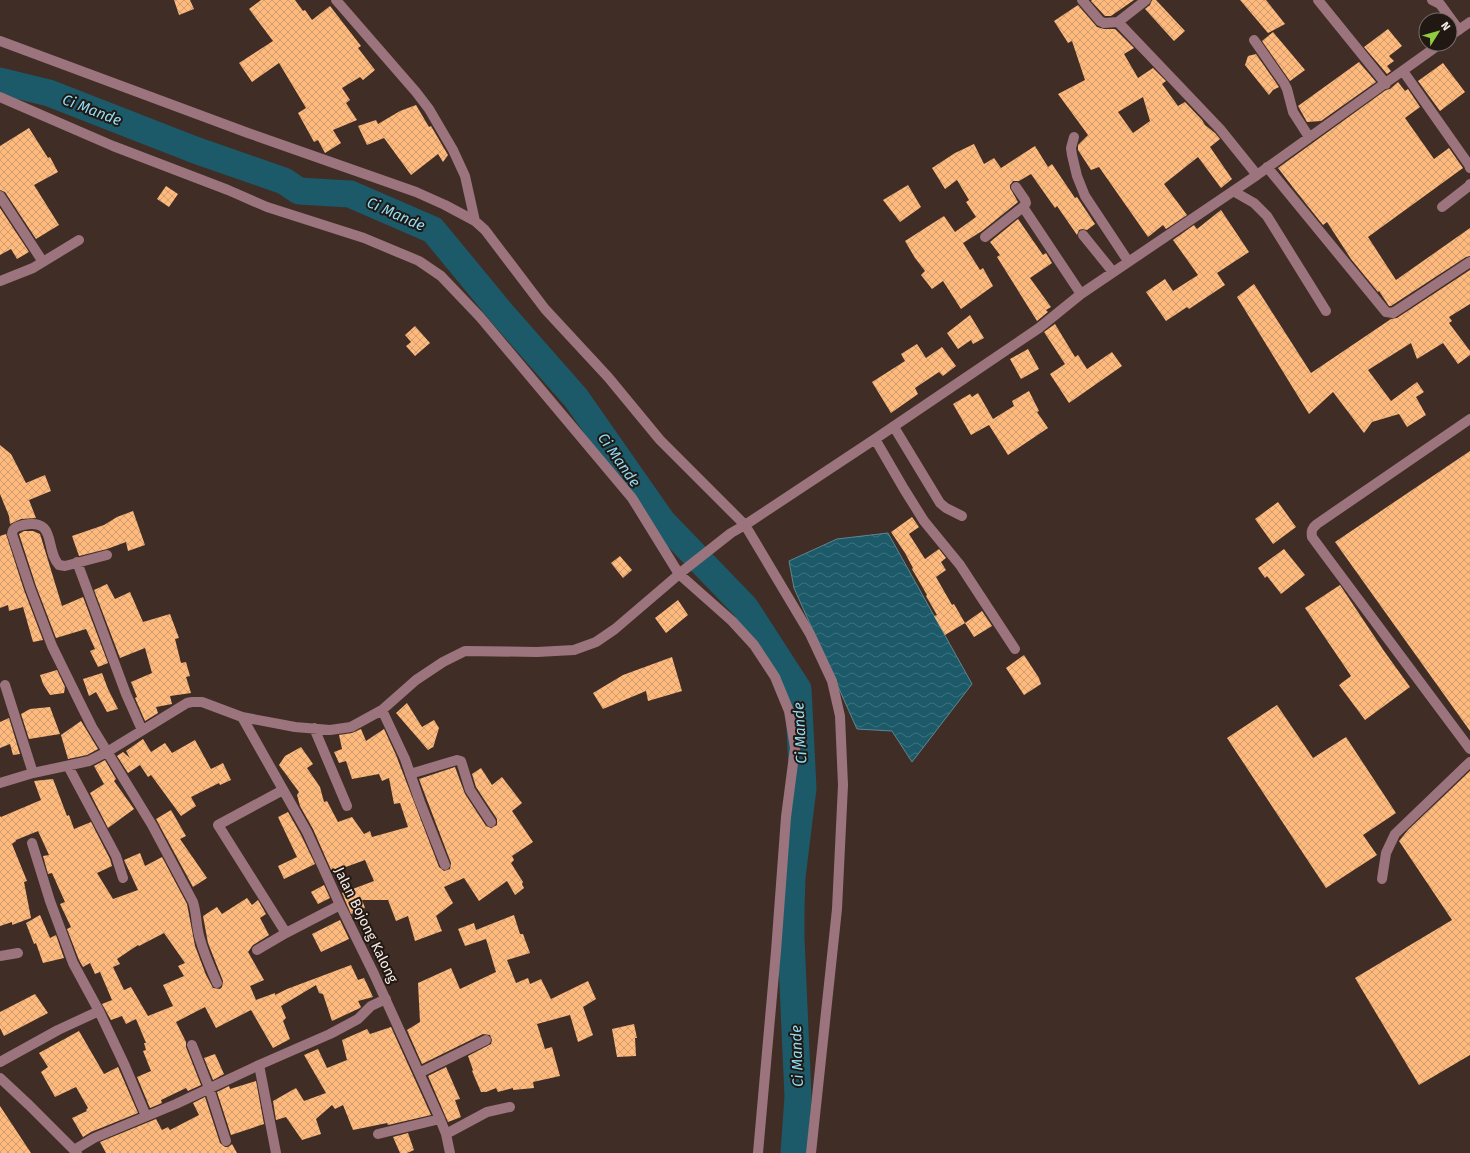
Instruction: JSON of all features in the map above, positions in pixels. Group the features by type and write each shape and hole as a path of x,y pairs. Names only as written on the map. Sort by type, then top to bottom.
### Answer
{"street":[{"path":"336,0 416,92 429,110 453,150 465,176 475,221"},
{"path":"1082,0 1102,23 1118,22 1146,0"},
{"path":"1318,0 1386,84"},
{"path":"1432,0 1440,4 1459,30 1470,22"},
{"path":"1118,22 1220,129 1257,175"},
{"path":"1254,40 1284,83 1293,112 1309,137"},
{"path":"0,41 234,128 416,192 475,221 485,230 545,309 608,377 660,440 744,525 810,634 832,681 840,716 843,785 837,909 811,1153"},
{"path":"0,783 32,773 89,761 192,702 202,702 242,717 294,727 330,730 351,727 382,710 416,680 443,662 465,651 537,652 574,650 596,642 615,629 681,572 731,533 875,439 1039,328 1081,294 1257,175 1429,52"},
{"path":"1403,72 1470,166"},
{"path":"0,97 113,146 228,190 267,207 364,238 419,261 441,276 480,317 627,492 681,572 732,621 754,645 775,677 790,711 795,748 786,817 758,1153"},
{"path":"1074,137 1071,148 1072,156 1077,176 1085,196 1128,261"},
{"path":"1267,167 1386,312 1393,313 1470,262"},
{"path":"1442,207 1470,184"},
{"path":"985,237 1026,203 1016,187"},
{"path":"1233,191 1254,203 1266,216 1326,311"},
{"path":"0,196 43,262"},
{"path":"1023,207 1081,294"},
{"path":"1083,235 1113,272"},
{"path":"0,281 33,268 79,240"},
{"path":"1470,419 1317,524 1313,527 1311,533 1312,537 1470,749"},
{"path":"894,426 940,503 946,508 962,516"},
{"path":"875,439 924,521 960,565 1015,650"},
{"path":"108,555 65,566 59,565 55,561 48,534 40,524 34,523 15,527 12,534 30,588 52,646 92,727 152,825 193,902 200,940 217,983"},
{"path":"76,562 126,694 142,730"},
{"path":"6,685 32,773"},
{"path":"382,710 405,759 445,865"},
{"name":"Jalan Bojong Kalong","path":"242,717 307,832 340,905 386,999 440,1119 446,1134 450,1153"},
{"path":"314,728 347,806"},
{"path":"410,774 457,760 461,761 470,790 491,822"},
{"path":"1382,879 1386,853 1396,834 1470,762"},
{"path":"68,766 116,856 123,878"},
{"path":"283,790 218,825 286,933"},
{"path":"32,843 50,901 73,963 125,1066 146,1116"},
{"path":"257,950 340,905"},
{"path":"0,956 18,953"},
{"path":"0,1078 29,1104 75,1151 90,1140 176,1104 258,1065 330,1034 358,1019 372,1006 386,999"},
{"path":"0,1062 58,1030 99,1012"},
{"path":"419,1072 486,1040"},
{"path":"192,1046 209,1088 226,1141"},
{"path":"258,1065 276,1153"},
{"path":"446,1134 487,1112 510,1107"},
{"path":"378,1134 440,1119"}],"water":[{"path":"888,533 972,684 912,762 892,731 857,729 794,588 789,561 837,539"}],"building":[{"path":"174,0 190,0 194,9 179,15"},
{"path":"261,0 295,0 312,20 330,6 361,46 358,48 375,70 363,80 360,77 342,88 350,100 346,103 357,120 333,130 341,143 325,153 318,140 314,142 298,113 306,108 279,63 252,82 239,63 273,41 249,9"},
{"path":"1134,0 1111,16 1105,16 1091,1"},
{"path":"1152,0 1156,0 1185,31 1174,41 1145,9 1150,5"},
{"path":"1240,0 1266,0 1285,24 1268,33"},
{"path":"1078,5 1097,27 1104,29 1115,29 1134,48 1124,54 1138,78 1153,68 1166,81 1162,84 1178,106 1185,102 1205,125 1220,139 1210,147 1232,179 1221,188 1198,157 1164,184 1187,215 1166,229 1163,225 1148,237 1099,167 1091,170 1078,150 1078,145 1088,135 1058,94 1085,80 1072,41 1068,43 1054,21","holes":["1143,97 1150,121 1133,133 1118,112"]},
{"path":"1388,29 1402,46 1389,56 1394,61 1387,66 1391,71 1387,74 1364,47"},
{"path":"1273,32 1305,70 1290,81 1262,41"},
{"path":"1256,54 1279,87 1273,90 1269,95 1245,65 1248,56"},
{"path":"1359,62 1376,82 1321,121 1307,122 1298,106"},
{"path":"1443,63 1465,92 1440,111 1418,81"},
{"path":"1398,82 1405,91 1408,89 1420,107 1405,118 1434,159 1449,148 1463,168 1368,237 1396,280 1470,228 1470,256 1466,257 1389,306 1379,291 1378,292 1351,259 1327,222 1323,225 1278,168"},
{"path":"416,105 429,127 431,126 448,155 443,162 438,154 411,175 384,138 367,145 358,126 376,120 378,124 400,111"},
{"path":"29,128 48,158 50,157 58,172 34,185 59,225 36,239 5,192 0,190 0,146"},
{"path":"974,144 984,164 994,158 1001,168 1035,146 1048,167 1052,164 1095,224 1087,230 1079,230 1077,235 1057,206 1055,208 1031,174 1019,181 1013,181 1010,188 1018,202 982,231 963,243 980,270 983,268 993,286 961,309 943,281 932,289 921,275 925,271 905,241 944,216 955,232 976,217 966,202 969,200 957,180 945,189 932,168 955,153"},
{"path":"908,185 921,207 900,222 883,200"},
{"path":"166,186 178,194 169,207 157,199"},
{"path":"0,208 29,252 17,259 11,249 0,255"},
{"path":"1221,210 1249,252 1217,273 1225,285 1189,309 1187,307 1166,321 1146,292 1165,279 1173,291 1198,275 1173,240 1194,225 1197,229"},
{"path":"1018,219 1043,255 1046,253 1052,263 1030,278 1051,307 1046,310 1048,312 1037,321 997,257 1000,255 990,242"},
{"path":"1470,270 1470,304 1449,317 1452,321 1449,323 1470,351 1470,355 1458,364 1443,343 1417,359 1411,343 1368,370 1391,401 1417,382 1424,392 1416,397 1426,415 1407,427 1399,414 1372,422 1364,433 1333,392 1309,414 1237,297 1254,284 1311,373 1391,319 1397,318"},
{"path":"970,315 984,338 973,344 971,340 958,349 947,333"},
{"path":"1055,324 1075,357 1078,355 1087,369 1112,352 1122,366 1069,403 1050,374 1065,364 1044,332"},
{"path":"415,326 430,343 415,356 406,346 411,342 405,335"},
{"path":"917,344 926,358 942,347 956,366 943,376 939,372 915,388 918,394 891,413 872,382 905,361 901,354"},
{"path":"1028,349 1039,369 1021,379 1010,359"},
{"path":"1029,391 1039,411 1037,412 1048,428 1008,455 989,425 971,435 953,404 970,394 972,397 978,393 993,419 1014,406 1012,401"},
{"path":"0,445 11,454 26,483 45,475 51,491 29,500 36,518 21,519 10,524 9,516 0,494"},
{"path":"1470,451 1470,731 1335,542"},
{"path":"1278,502 1296,527 1273,544 1255,519"},
{"path":"133,511 145,545 128,551 126,542 107,549 79,556 72,536 104,525 117,517"},
{"path":"912,517 919,527 909,534 925,559 939,549 946,558 941,562 946,570 936,577 952,605 954,604 965,623 945,635 934,616 937,615 912,569 913,568 891,532"},
{"path":"24,531 33,531 40,534 62,606 83,597 108,663 98,667 90,651 95,649 86,629 56,638 36,586 19,534"},
{"path":"6,534 24,590 43,640 33,642 23,607 9,611 8,605 0,608 0,536"},
{"path":"1284,549 1305,575 1281,594 1267,576 1265,578 1258,568"},
{"path":"620,556 632,570 623,578 611,563"},
{"path":"107,584 115,599 130,592 143,622 170,614 179,638 175,639 181,663 186,662 190,676 186,677 191,693 170,696 172,704 156,707 158,713 145,721 135,698 137,697 131,682 152,673 145,648 120,658 94,590"},
{"path":"1340,585 1410,687 1365,720 1339,685 1351,676 1305,608"},
{"path":"678,600 688,615 666,633 655,618"},
{"path":"982,611 992,626 974,637 965,623"},
{"path":"1024,655 1039,678 1041,684 1024,695 1006,668"},
{"path":"672,657 682,691 648,701 646,691 603,709 593,693 623,675"},
{"path":"57,670 65,687 64,693 50,695 43,684 40,675"},
{"path":"102,673 118,709 107,712 96,692 89,696 83,679"},
{"path":"407,703 422,727 434,720 439,728 433,748 428,750 396,713"},
{"path":"1277,705 1313,758 1346,737 1396,813 1363,835 1377,855 1326,888 1227,738"},
{"path":"50,707 60,734 29,739 21,714 30,709"},
{"path":"9,718 20,754 13,755 10,744 0,748 0,722"},
{"path":"81,721 98,749 87,755 68,759 61,735"},
{"path":"361,729 366,741 384,729 396,755 439,867 444,871 450,869 451,863 419,779 455,767 465,794 486,826 491,828 497,825 497,819 476,787 472,774 481,768 492,785 502,777 522,803 512,811 533,842 512,856 514,860 511,863 523,882 522,884 524,888 515,895 507,881 479,901 464,878 444,887 453,903 436,916 442,931 415,941 408,916 396,921 388,900 362,900 365,908 351,914 342,893 374,881 365,860 332,872 313,829 300,806 297,795 299,792 279,765 285,756 301,747 313,764 307,768 320,787 324,802 327,801 338,822 352,817 364,834 370,831 372,837 408,827 400,803 394,804 389,778 382,781 379,774 352,779 346,761 339,763 334,752 342,749 339,735 352,733"},
{"path":"143,739 151,752 165,743 172,753 195,740 211,769 223,763 231,780 220,785 219,783 191,797 196,806 181,816 151,775 148,777 140,765 128,773 117,756 123,752 130,758 126,751"},
{"path":"105,760 116,779 114,781 134,809 108,828 90,793 104,784 94,766"},
{"path":"1470,771 1470,1055 1419,1085 1355,978 1452,920 1399,841 1408,830"},
{"path":"53,779 67,816 69,815 74,829 91,822 110,859 112,866 97,873 113,899 138,890 124,860 140,853 145,866 162,857 187,904 195,946 206,975 213,988 220,989 223,981 208,943 203,916 217,907 222,914 247,898 252,905 258,900 266,914 260,918 269,935 253,945 248,952 264,980 250,986 256,1000 275,993 275,995 351,965 358,980 364,978 373,997 358,1001 361,1007 360,1008 332,1021 323,994 319,993 316,985 281,1006 286,1018 283,1021 290,1039 273,1048 251,1010 216,1028 205,1007 176,1022 186,1042 186,1047 201,1085 188,1091 186,1088 161,1100 162,1103 150,1108 137,1077 151,1071 143,1051 146,1050 144,1043 146,1043 136,1019 126,1024 122,1016 111,1020 102,1004 112,1000 100,972 95,974 90,963 83,967 79,960 67,929 71,927 60,904 65,902 52,873 48,874 43,856 49,855 38,831 16,840 12,844 27,881 24,882 31,918 12,925 12,922 0,926 0,816 1,817 41,800 34,781","holes":["164,933 185,963 178,966 184,976 163,985 173,1006 148,1016 131,987 124,990 113,967 120,964 117,959 138,945 139,946"]},
{"path":"171,810 186,836 180,839 207,878 193,887 156,819"},
{"path":"288,812 315,864 284,879 278,866 297,857 278,817"},
{"path":"324,885 330,898 318,904 311,892"},
{"path":"40,915 50,938 56,935 64,958 43,963 36,943 34,944 26,923"},
{"path":"514,915 520,934 523,934 530,953 507,960 516,983 528,978 530,984 541,979 551,999 588,981 596,999 583,1007 593,1035 578,1042 570,1015 537,1024 545,1049 552,1047 560,1076 533,1082 534,1088 513,1090 513,1088 498,1092 496,1088 486,1092 481,1092 472,1071 473,1070 468,1056 491,1044 492,1040 490,1035 483,1034 422,1064 407,1030 420,1022 418,983 451,968 460,989 496,972 486,939 465,946 458,929 474,923 476,930"},
{"path":"340,920 349,939 321,952 312,934"},
{"path":"35,994 48,1013 4,1036 0,1028 0,1012"},
{"path":"634,1024 637,1038 635,1038 636,1056 617,1057 612,1029"},
{"path":"391,1027 431,1115 388,1125 387,1123 353,1130 343,1105 335,1109 332,1105 316,1119 321,1134 302,1140 286,1117 276,1120 273,1101 296,1088 304,1101 326,1093 304,1055 318,1049 327,1068 347,1060 342,1040 367,1029 370,1034"},
{"path":"79,1031 104,1074 118,1067 138,1113 91,1132 83,1137 72,1118 87,1111 86,1110 88,1108 76,1087 55,1097 41,1072 48,1067 39,1053"},
{"path":"215,1054 224,1074 213,1080 204,1058"},
{"path":"446,1067 460,1099 455,1100 461,1117 448,1122 428,1076"},
{"path":"256,1081 264,1124 231,1135 217,1092 229,1086 230,1089"},
{"path":"205,1097 220,1143 225,1147 232,1144 237,1153 106,1153 100,1142 156,1119 162,1130 168,1127 170,1130 199,1115 193,1103"},
{"path":"0,1106 31,1153 0,1153"},
{"path":"408,1133 414,1150 407,1153 400,1153 393,1137"}],"waterway":[{"name":"Ci Mande","path":"0,81 49,93 195,150 284,181 299,191 350,194 433,230 503,315 576,398 662,521 745,607 798,689 803,788 792,877 791,908 798,1097 794,1153"}]}
